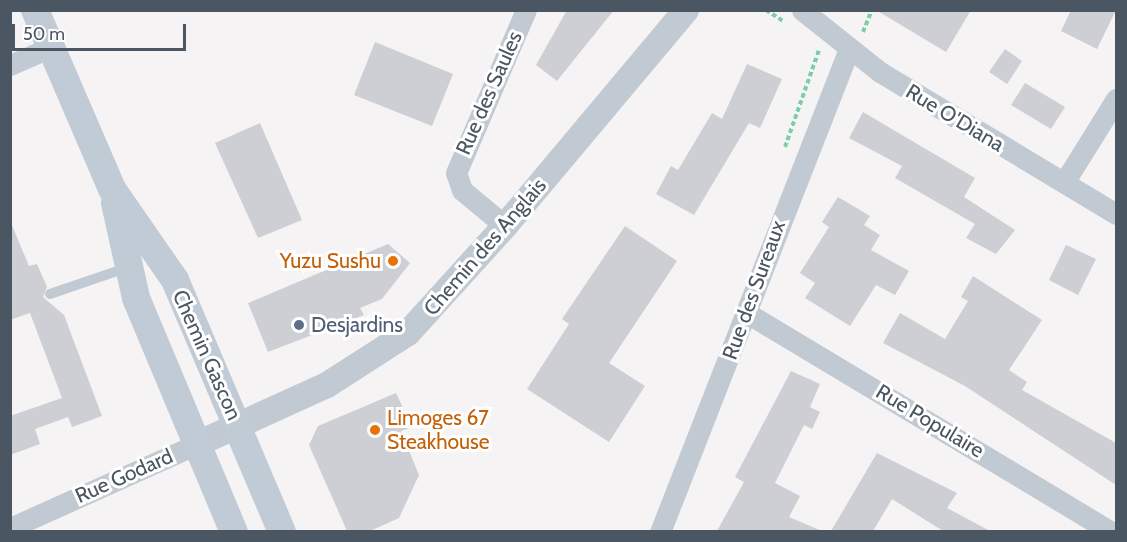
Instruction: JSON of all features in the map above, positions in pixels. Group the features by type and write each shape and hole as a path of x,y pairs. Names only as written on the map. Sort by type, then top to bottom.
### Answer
{"main road":[{"name":"Chemin Gascon","path":"35,10 112,189 136,298 234,531"},
{"name":"Chemin Gascon","path":"112,189 175,280 282,531"}],"street":[{"name":"Rue des Saules","path":"505,226 458,186 456,173 526,10"},
{"name":"Chemin des Anglais","path":"239,426 327,386 391,346 505,226 686,10"},
{"name":"Rue O'Diana","path":"802,10 849,49 1116,214"},
{"path":"10,65 51,48"},
{"name":"Rue des Sureaux","path":"660,531 747,313 816,121 849,49"},
{"path":"1065,181 1116,99"},
{"name":"Rue Populaire","path":"747,313 1111,531"},
{"name":"Rue Godard","path":"10,528 239,426"}],"lane":[{"path":"50,294 129,267"}],"path":[{"path":"862,33 872,10"},
{"path":"788,138 818,46"}],"building":[{"path":"567,10 614,10 557,81 536,65"},
{"path":"876,10 971,10 946,52"},
{"path":"1071,10 1116,10 1097,49 1061,31"},
{"path":"375,42 453,74 432,126 354,95"},
{"path":"1005,49 1022,61 1007,84 989,72"},
{"path":"747,64 782,79 760,128 749,123 694,215 656,194 671,166 678,170 712,113 722,119"},
{"path":"1025,83 1065,107 1051,129 1011,105"},
{"path":"863,112 975,178 964,197 1015,230 996,254 966,238 975,224 895,178 902,166 849,138"},
{"path":"260,123 302,220 258,238 215,143"},
{"path":"838,197 870,216 864,225 880,235 871,250 909,271 895,295 876,285 850,326 805,298 815,283 800,273 829,227 822,222"},
{"path":"11,223 29,266 37,264 47,287 43,297 64,315 102,416 72,427 68,417 35,429 40,444 10,455 10,416 62,398 30,313 10,320"},
{"path":"625,226 677,261 609,363 645,386 609,442 527,389 569,324 562,319"},
{"path":"388,244 410,263 382,299 360,308 364,315 268,352 248,303"},
{"path":"1066,245 1096,259 1078,295 1049,280"},
{"path":"973,276 1042,320 1009,370 1027,382 1022,390 1116,443 1116,485 965,386 883,343 900,313 945,339 968,301 961,297"},
{"path":"791,371 820,384 810,407 820,412 812,429 804,425 775,483 800,496 789,517 822,531 717,531 744,482 735,477"},
{"path":"396,393 412,427 401,431 419,475 399,518 370,531 347,531 309,445 318,426"},
{"path":"877,453 957,493 947,508 990,531 943,531 892,499 873,531 831,531"}],"place":[{"name":"Yuzu Sushu","path":"393,261"},
{"name":"Desjardins","path":"299,325"},
{"name":"Limoges 67 Steakhouse","path":"375,430"}]}
